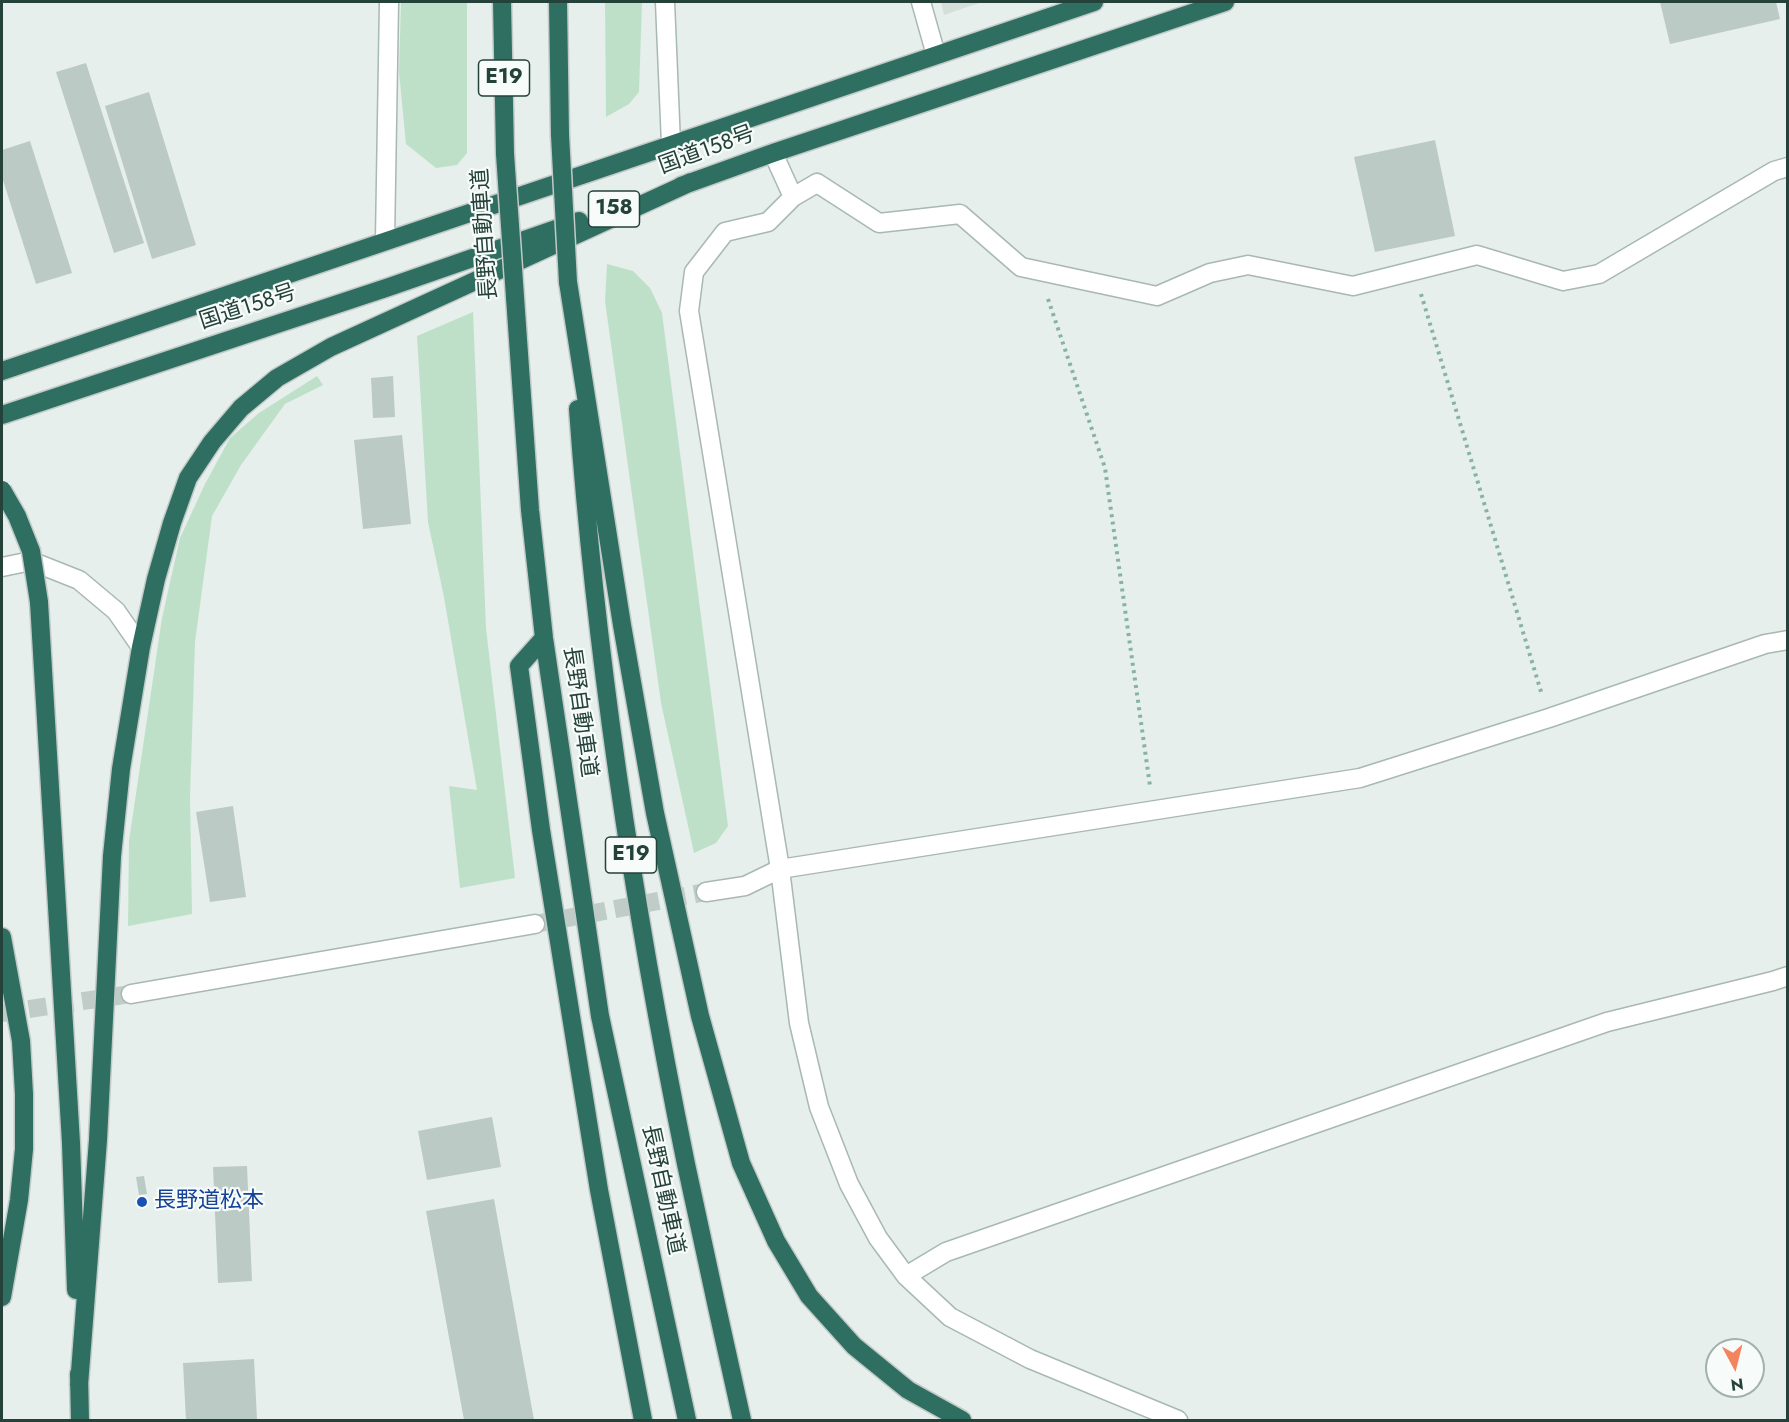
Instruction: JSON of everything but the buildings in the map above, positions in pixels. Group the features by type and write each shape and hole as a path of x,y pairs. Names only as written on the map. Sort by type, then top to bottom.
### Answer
{"highway":[{"name":"長野自動車道","path":"502,2 505,154 514,297 530,510 544,638 600,1016 687,1420"},
{"name":"長野自動車道","path":"558,2 560,135 568,282 584,502 598,629 624,813 653,988 686,1163 742,1420"},
{"name":"国道158号","path":"2,371 1094,2"},
{"name":"国道158号","path":"2,415 389,287 773,153 1225,2"},
{"path":"79,1385 98,1140 112,856 121,769 141,647 156,579 188,478 212,442 241,408 277,378 331,347 691,182"},
{"path":"568,282 622,625 655,813 700,1016 741,1163 776,1241 809,1296 854,1346 908,1390 962,1420"},
{"path":"2,490 17,516 31,552 39,602 72,1143 80,1420"},
{"path":"544,638 519,666 541,830 596,1167 643,1420"},
{"path":"2,1297 20,1200 24,1138 21,1041 3,943"}],"street":[{"path":"385,240 389,2"},
{"path":"666,2 671,144"},
{"path":"921,2 936,55"},
{"path":"773,153 793,197"},
{"path":"1178,1420 1030,1359 950,1317 906,1276 878,1238 849,1184 819,1107 799,1023 780,869 689,311 694,272 725,232 768,222 793,197 817,183 879,223 960,214 1021,267 1157,296 1210,273 1248,265 1353,286 1477,255 1563,281 1599,274 1774,171 1788,167"},
{"path":"2,567 30,561 79,580 116,611 141,647"},
{"path":"706,892 745,886 780,869 1360,778 1549,718 1765,644 1788,640"},
{"path":"130,994 535,924"},
{"path":"906,1276 946,1252 1607,1022 1788,976"}],"path":[{"path":"1414,270 1549,718"},
{"path":"1039,271 1105,468 1154,810"}],"shaded area":[{"path":"941,2 982,2 944,15"}],"green space":[{"path":"401,2 467,2 467,153 457,165 436,168 406,144 399,72"},
{"path":"605,2 642,2 639,92 629,104 606,117"},
{"path":"607,264 633,271 650,288 662,313 728,826 716,843 694,853 661,703 605,301"},
{"path":"473,312 486,628 515,878 460,888 449,786 477,790 444,597 428,522 417,336"},
{"path":"317,376 323,385 285,404 241,465 212,516 195,642 190,798 192,914 128,926 129,841 162,618 180,538 230,438 259,413"}],"tunnel":[{"path":"535,924 706,892"},
{"path":"2,1013 131,994"}],"place":[{"name":"長野道松本","path":"142,1202"}]}
